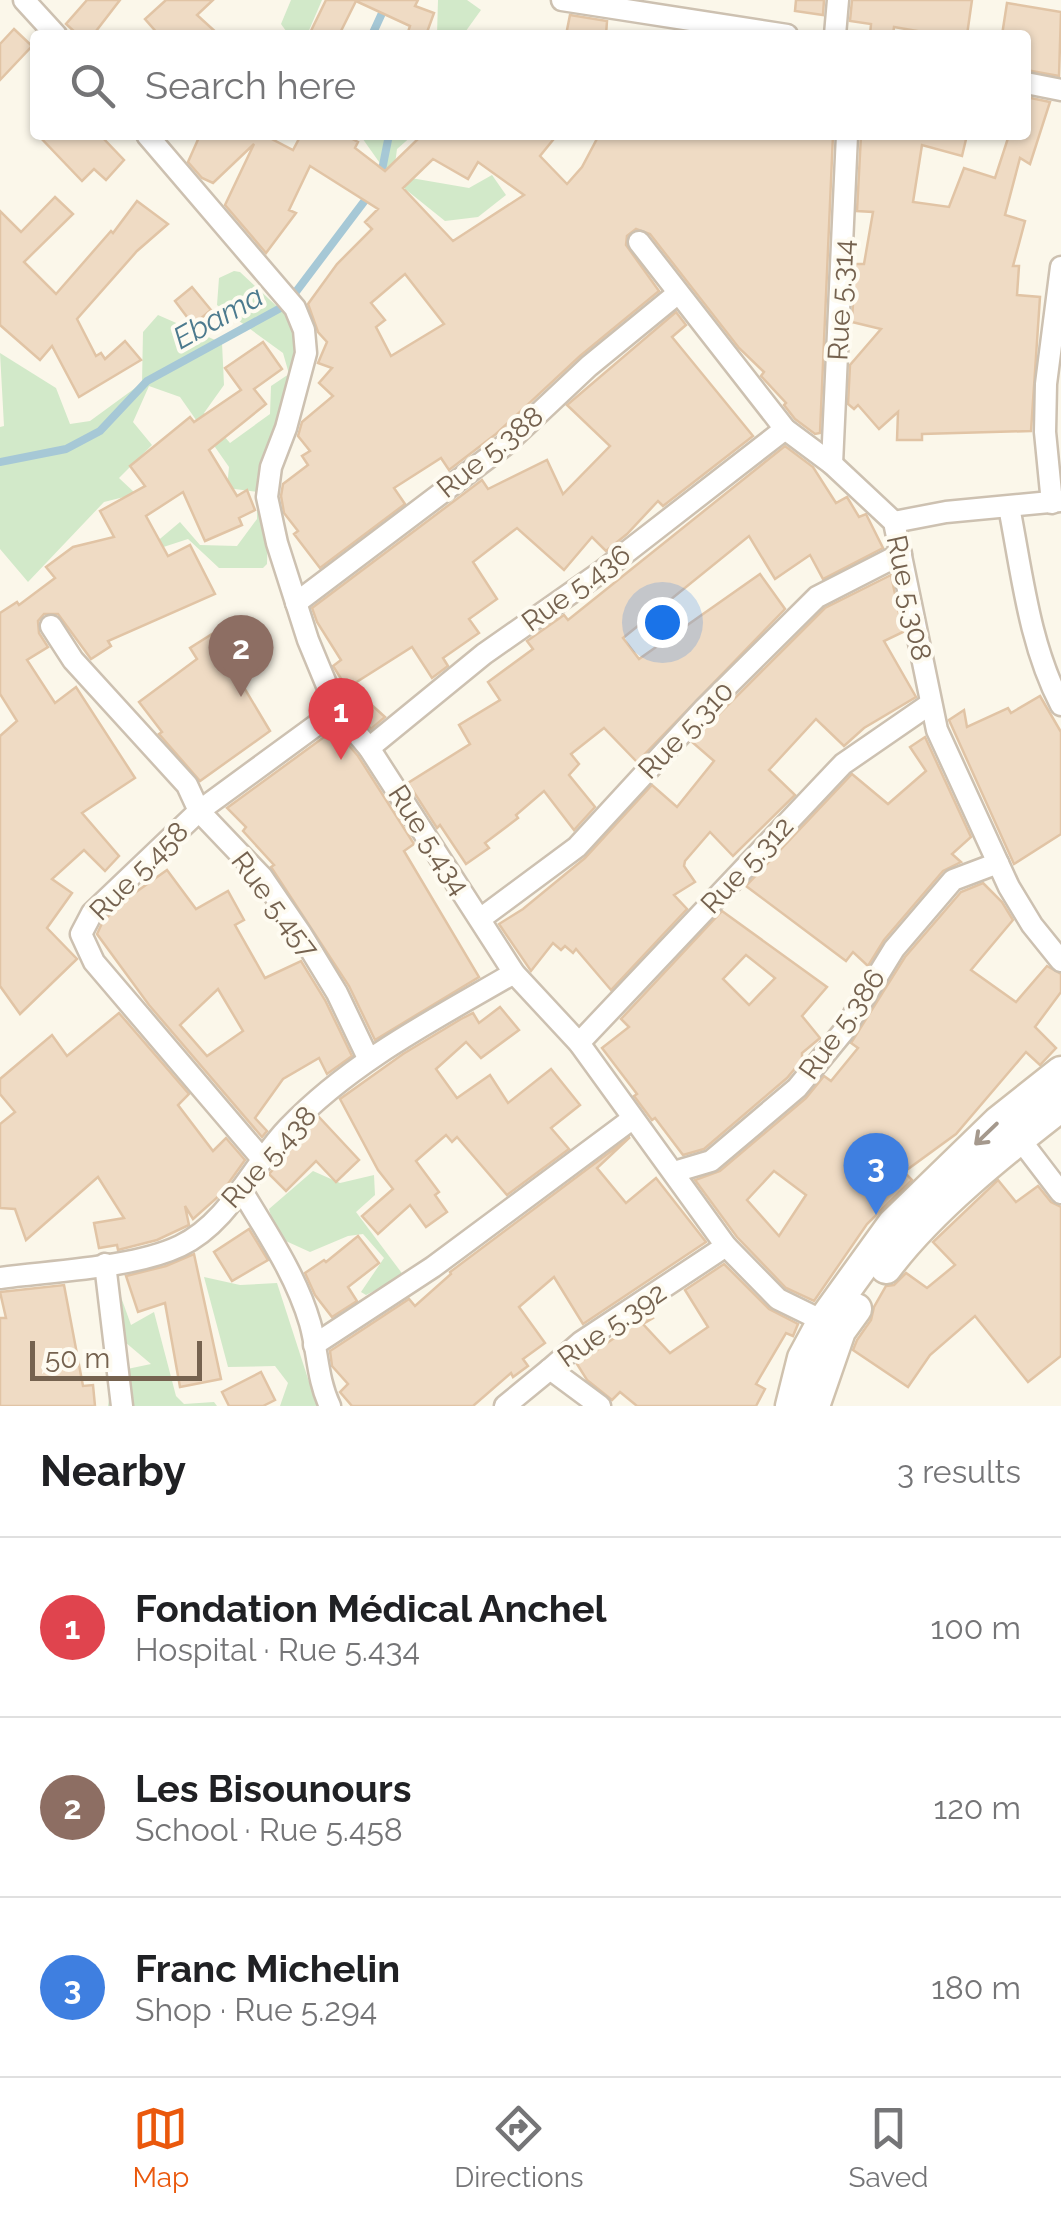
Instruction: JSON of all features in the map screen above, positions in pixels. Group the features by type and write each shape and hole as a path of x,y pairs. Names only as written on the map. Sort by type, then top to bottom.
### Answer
{"main road":[{"path":"791,1406 803,1358 823,1321 893,1224 998,1122 1061,1072"},
{"path":"814,1406 840,1331 906,1240 1019,1138 1061,1106"}],"street":[{"path":"24,0 51,30"},
{"path":"562,0 755,30"},
{"path":"835,30 838,0"},
{"path":"1031,83 1061,90"},
{"name":"Rue 5.434","path":"151,140 291,304 304,330 306,353 271,467 266,497 296,603 337,710 369,748 514,973 579,1043 726,1246 778,1299 823,1321"},
{"name":"Rue 5.314","path":"832,464 847,140"},
{"name":"Rue 5.308","path":"639,242 785,429 832,464 894,522 937,730 998,864 1032,925 1061,961"},
{"path":"894,522 946,512 1056,502 1045,432 1046,384 1061,268"},
{"name":"Rue 5.388","path":"296,603 505,444 677,294"},
{"name":"Rue 5.436","path":"369,748 484,654 601,572 785,429"},
{"path":"1009,507 1037,648 1061,705"},
{"name":"Rue 5.310","path":"480,919 577,847 704,710 817,598 900,554"},
{"name":"Rue 5.457","path":"51,626 73,660 187,785 199,811 262,878 337,993 368,1058"},
{"name":"Rue 5.312","path":"579,1043 842,764 930,704"},
{"name":"Rue 5.458","path":"263,1160 94,962 82,934 92,912 199,811 337,710"},
{"name":"Rue 5.386","path":"674,1172 711,1161 797,1088 844,1032 894,949 953,880 998,864"},
{"name":"Rue 5.438","path":"0,1278 105,1264 178,1247 199,1234 242,1191 287,1128 368,1058 514,973"},
{"path":"314,1344 433,1267 632,1119"},
{"path":"1019,1138 1061,1193"},
{"path":"242,1191 294,1281 311,1326 320,1384 330,1406"},
{"name":"Rue 5.392","path":"600,1406 550,1369 582,1342 726,1246"},
{"path":"105,1264 122,1406"},
{"path":"505,1406 550,1369"}],"green space":[{"path":"291,0 322,0 309,30 285,30 281,24"},
{"path":"438,0 467,0 481,10 467,30 437,30"},
{"path":"364,140 407,140 397,149 395,164 411,178 469,188 492,175 506,195 478,217 445,221 389,176"},
{"path":"240,272 284,313 297,331 312,370 269,484 267,564 263,568 219,568 188,539 142,554 180,522 200,545 237,546 257,519 257,492 227,488 229,467 180,397 149,386 133,422 152,445 119,478 136,494 104,502 28,582 0,549 0,427 4,426 0,353 56,388 70,424 90,421 142,383 143,332 158,315 222,343 224,385 204,413 230,443 270,414 271,386 289,374 283,353 217,305 219,278"},
{"path":"313,1171 340,1183 374,1175 375,1195 356,1212 404,1276 366,1295 361,1292 384,1258 363,1234 310,1252 277,1237 269,1209"},
{"path":"204,1277 240,1285 277,1283 311,1388 322,1406 280,1406 288,1383 275,1366 228,1367"},
{"path":"121,1297 131,1325 154,1312 176,1396 184,1404 214,1402 217,1406 108,1406 113,1372 151,1364 112,1331 106,1311"}],"building":[{"path":"87,0 120,0 97,30 73,30 66,24"},
{"path":"166,0 213,0 197,15 214,30 155,30 145,19"},
{"path":"326,0 418,0 415,6 434,13 428,30 409,30 410,26 356,1 342,30 311,30"},
{"path":"796,0 824,0 823,15 795,11"},
{"path":"852,0 972,0 968,30 870,30 871,24 850,21"},
{"path":"1007,3 1061,12 1059,76 1031,71 1031,30 1003,30"},
{"path":"570,15 607,21 606,30 567,30"},
{"path":"14,29 30,48 0,80 0,44"},
{"path":"1031,98 1050,102 1030,164 1020,158 1005,215 1025,221 1013,266 1019,266 1017,295 1040,297 1031,431 922,434 922,440 897,440 898,412 879,429 858,405 854,409 848,404 850,365 881,329 852,322 855,264 864,264 873,212 857,211 861,140 966,140 962,156 922,145 913,202 949,207 964,168 995,178 1007,140 1031,140"},
{"path":"43,140 105,140 124,160 106,180 94,169 82,181"},
{"path":"198,140 274,140 293,150 298,140 354,140 358,142 355,148 385,171 417,140 553,140 540,156 567,184 582,167 596,140 833,140 820,433 815,434 795,419 761,376 764,372 739,348 650,234 636,229 627,236 626,245 659,291 580,356 496,434 449,470 441,458 394,488 405,504 320,568 294,534 298,531 284,513 281,496 283,484 308,465 302,456 310,451 298,436 302,422 333,396 319,383 332,368 318,363 327,342 318,332 308,304 337,264 372,229 365,222 378,209 310,166 289,210 296,213 266,253 225,205 254,144 213,183 202,178 188,162","holes":["433,159 468,179 478,162 524,195 453,241 403,188","405,274 444,324 391,356 376,327 385,320 371,303"]},
{"path":"55,197 73,214 24,262 56,294 137,201 168,224 137,251 77,319 96,356 101,353 105,359 125,341 141,360 79,397 52,346 40,360 0,325 0,211 21,232"},
{"path":"192,287 211,310 193,325 175,301"},
{"path":"676,312 686,325 672,337 753,436 663,506 658,501 606,551 592,537 564,570 517,528 473,562 497,599 469,619 479,633 443,658 448,666 432,678 412,647 347,688 333,666 341,660 312,608 482,480 488,489 547,460 563,494 610,446 567,405"},
{"path":"263,342 282,369 254,389 266,404 209,450 237,496 247,490 255,510 239,518 242,525 205,541 183,492 146,516 168,556 190,545 215,594 108,641 111,646 91,659 58,614 44,614 38,621 39,633 48,647 27,660 55,703 76,687 135,778 82,813 119,856 105,871 84,850 52,879 72,893 47,928 77,959 20,1014 0,986 0,736 17,721 0,694 0,613 17,602 19,605 55,578 46,567 73,547 114,537 100,511 145,486 130,466 190,417 194,422 241,390 225,368"},
{"path":"785,446 813,467 836,503 847,497 859,517 866,514 883,548 823,579 810,555 775,579 749,536 623,638 639,659 760,574 785,609 637,762 604,728 571,754 579,764 569,775 595,807 574,830 544,791 516,815 518,818 485,843 489,848 466,864 408,783 470,744 459,725 500,700 488,682 533,649 527,641 564,615 568,620"},
{"path":"891,575 903,632 884,641 916,697 864,728 844,746 816,719 769,770 795,795 733,856 710,832 685,861 684,866 695,882 674,895 687,909 611,990 576,949 573,953 565,946 561,950 553,943 531,971 499,924 585,858 652,785 677,807 714,761 692,742 825,608"},
{"path":"212,634 270,731 200,781 159,734 162,732 139,702 197,659 190,648"},
{"path":"1040,696 1061,732 1061,834 1014,864 949,720 964,710 967,727 1008,708 1011,713"},
{"path":"365,699 385,717 371,729 353,707"},
{"path":"335,729 358,756 414,844 404,851 479,977 375,1040 349,986 271,867 274,865 227,808"},
{"path":"925,737 971,837 952,854 961,862 943,871 884,940 868,966 853,952 846,961 746,886 852,774 888,804 926,771 910,747"},
{"path":"167,870 196,909 228,891 244,920 235,925 265,978 301,961 325,1000 352,1056 327,1074 319,1058 283,1079 255,1118 267,1131 262,1137 149,1005 97,934 103,921","holes":["218,989 243,1031 207,1056 180,1025"]},
{"path":"983,883 1013,920 971,970 1016,1002 1047,966 1061,974 1061,992 1035,1027 1056,1048 1040,1065 1026,1052 956,1134 904,1172 912,1180 867,1224 814,1301 786,1288 737,1237 695,1180 720,1171 806,1098 824,1076 831,1081 858,1048 851,1043 905,957 961,892","holes":["774,1171 806,1195 779,1236 747,1200"]},
{"path":"722,911 827,987 802,1016 820,1038 802,1053 802,1060 787,1078 704,1149 683,1155 655,1118 652,1120 602,1048 629,1027 621,1019","holes":["746,955 775,978 749,1005 723,979"]},
{"path":"500,1007 519,1030 481,1058 466,1042 436,1069 457,1098 490,1075 508,1103 551,1069 580,1105 551,1128 569,1149 507,1195 457,1137 452,1142 446,1135 416,1161 439,1192 435,1195 447,1212 426,1227 410,1205 378,1234 362,1216 393,1189 378,1170 340,1099 461,1019 473,1013 479,1023"},
{"path":"119,1013 189,1094 178,1105 213,1151 226,1138 245,1160 220,1195 193,1219 185,1206 189,1225 157,1240 118,1250 117,1245 99,1248 94,1223 124,1218 98,1177 26,1240 15,1209 0,1208 0,1124 15,1112 0,1094 0,1079 52,1035 67,1056"},
{"path":"319,1117 359,1160 336,1182 316,1161 286,1191 269,1174"},
{"path":"630,1137 597,1168 626,1203 656,1178 706,1242 583,1324 554,1277 519,1307 545,1343 523,1359 528,1366 513,1377 511,1373 473,1406 352,1406 340,1392 348,1384 332,1366 330,1351 409,1299 415,1306 450,1272"},
{"path":"998,1180 1016,1202 1038,1186 1051,1202 1061,1207 1061,1356 1028,1382 975,1316 930,1355 908,1387 853,1350 857,1340 886,1286 894,1285 906,1273 927,1288 955,1265 933,1242"},
{"path":"249,1229 268,1260 232,1281 214,1252"},
{"path":"358,1236 379,1263 348,1287 357,1301 332,1317 305,1273 326,1262"},
{"path":"194,1254 221,1379 180,1387 165,1303 138,1312 126,1276"},
{"path":"724,1264 769,1309 798,1324 793,1336 786,1333 756,1384 765,1389 756,1406 637,1406 620,1392 612,1400 587,1380 577,1364 650,1313 653,1318 643,1324 670,1353 708,1327 685,1290"},
{"path":"64,1285 83,1386 93,1385 95,1406 0,1406 0,1318 6,1318 0,1292"},
{"path":"261,1372 275,1400 263,1406 229,1406 222,1392"}],"waterway":[{"name":"Ebama","path":"374,30 388,0"},
{"name":"Ebama","path":"381,175 388,140"},
{"name":"Ebama","path":"0,462 66,449 100,431 147,381 286,305 369,195"}],"place":[{"name":"Les Bisounours","path":"241,697"},
{"name":"Fondation Médical Anchel","path":"341,760"},
{"name":"Franc Michelin","path":"876,1215"}]}
